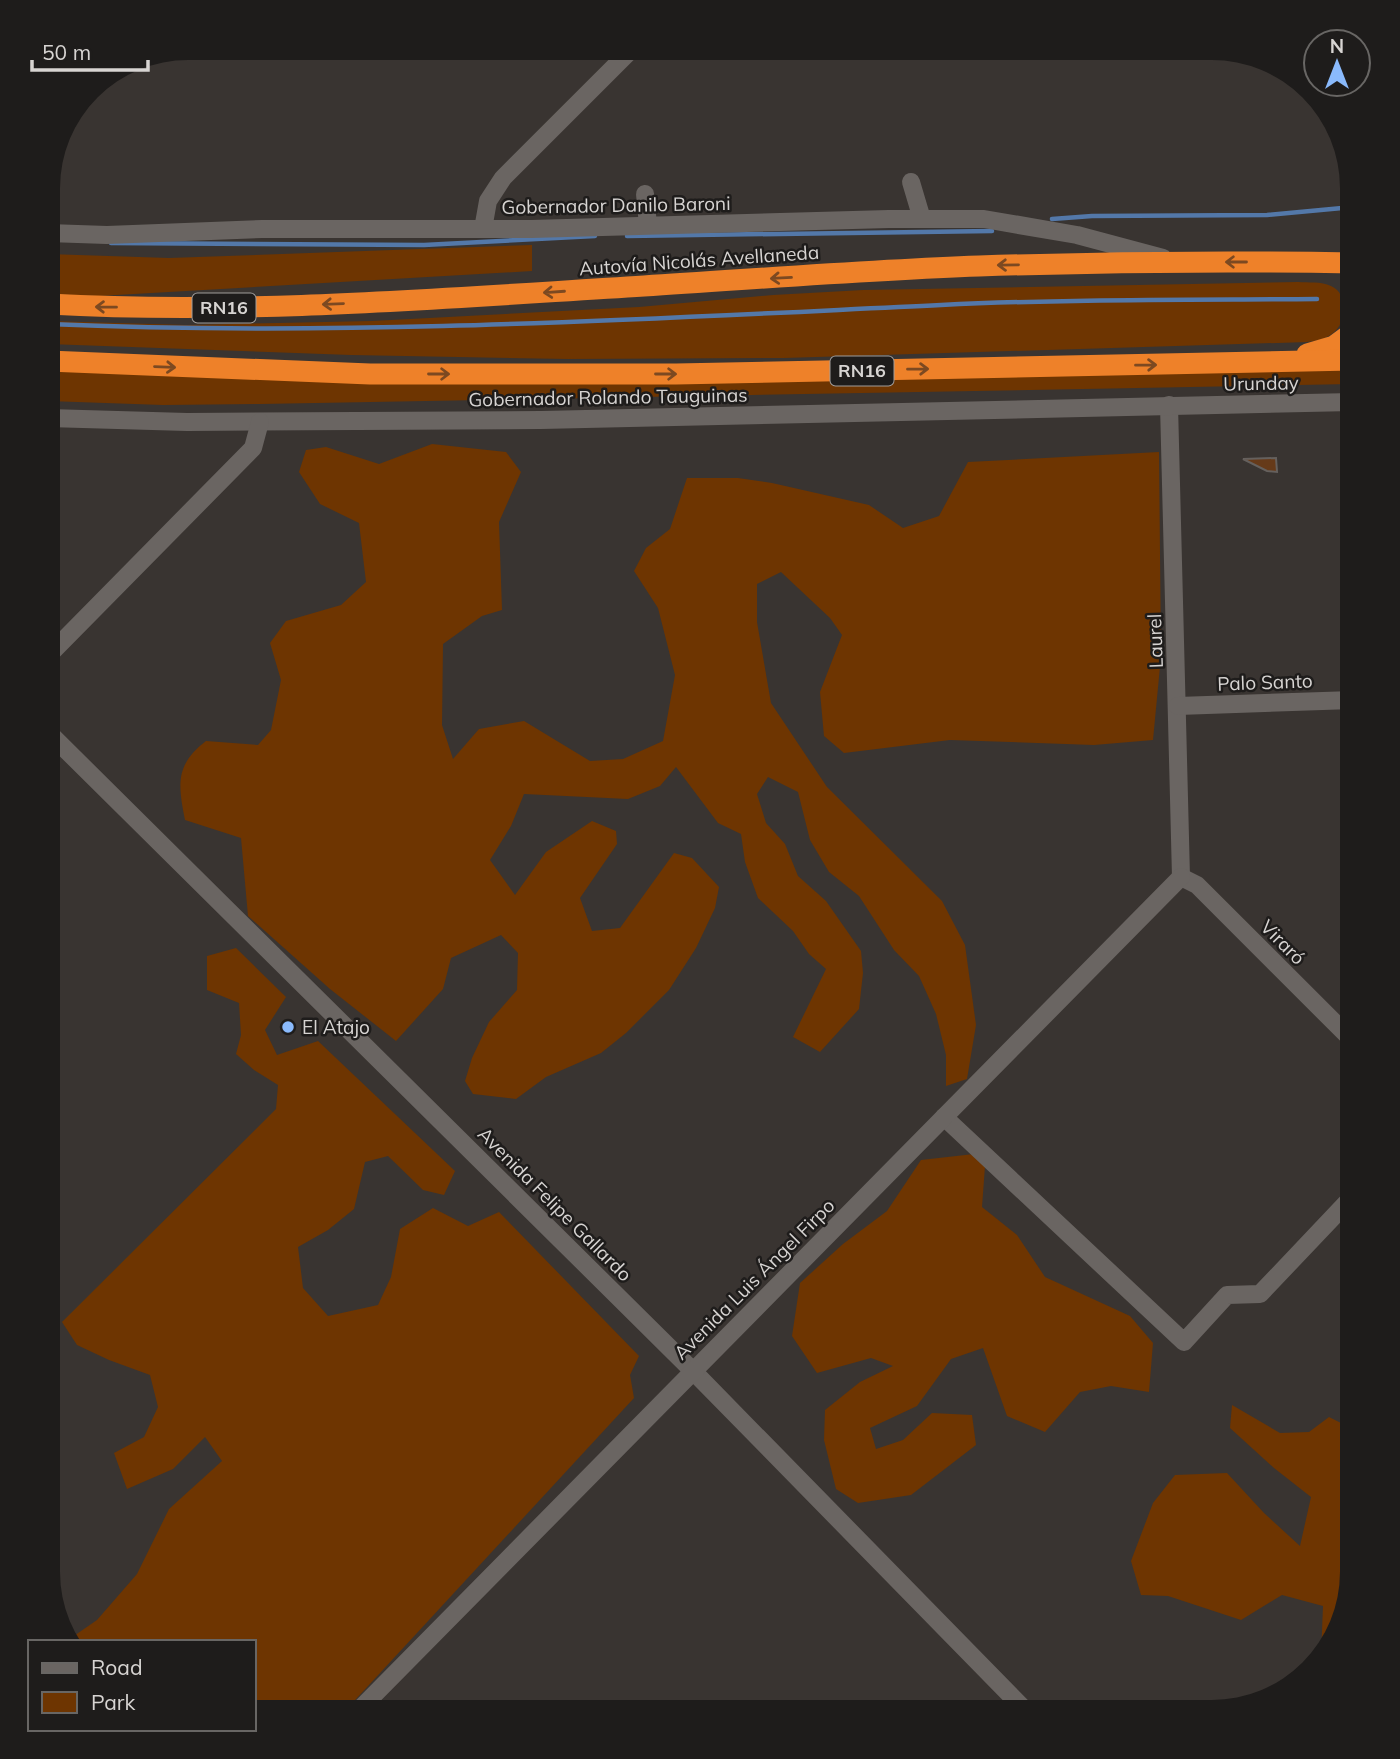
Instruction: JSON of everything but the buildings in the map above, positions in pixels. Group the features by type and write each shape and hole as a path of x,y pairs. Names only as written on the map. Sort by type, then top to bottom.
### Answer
{"highway":[{"name":"Autovía Nicolás Avellaneda","path":"60,304 198,308 305,305 977,266 1181,262 1340,263"},
{"path":"1277,262 1340,271"},
{"path":"1278,362 1334,346 1340,342"},
{"name":"RN16","path":"60,361 370,374 690,374 1340,360"}],"street":[{"path":"483,229 488,201 503,178 621,60"},
{"path":"911,182 922,219"},
{"path":"645,194 648,225"},
{"name":"Gobernador Danilo Baroni","path":"60,233 107,235 262,229 483,229 984,219 1050,230 1181,262"},
{"name":"Urunday","path":"1169,405 1340,402"},
{"name":"Gobernador Rolando Tauguinas","path":"60,418 260,422 541,420 1169,405"},
{"name":"Laurel","path":"1169,405 1181,877"},
{"path":"60,644 253,448 260,422"},
{"name":"Palo Santo","path":"1178,706 1340,700"},
{"name":"Avenida Felipe Gallardo","path":"60,744 693,1371 1015,1700"},
{"name":"Viraró","path":"1181,877 1197,885 1340,1028"},
{"name":"Avenida Luis Ángel Firpo","path":"369,1700 1181,877"},
{"path":"944,1117 1184,1342 1227,1295 1260,1294 1340,1210"}],"green space":[{"path":"532,245 532,271 99,296 60,294 60,254 169,258"},
{"path":"1319,283 1331,286 1340,294 1340,324 1327,337 1307,342 784,358 568,359 351,355 60,344 60,321 186,325 372,321 639,307 863,290"},
{"path":"1340,367 1340,384 163,405 60,401 60,370"},
{"path":"432,444 506,452 521,472 499,522 502,610 482,616 443,644 442,725 453,759 479,729 524,721 590,761 623,759 663,741 675,675 658,608 634,571 646,548 670,529 687,478 738,478 772,483 869,505 903,528 939,516 968,462 1159,452 1161,656 1153,740 1094,745 950,740 844,753 824,736 820,692 842,635 830,618 781,572 757,584 757,622 771,703 827,787 942,901 965,945 976,1025 967,1079 946,1086 946,1055 936,1014 919,976 894,950 859,896 829,872 810,840 798,792 768,777 757,794 766,823 785,844 798,876 826,901 861,951 863,973 859,1009 820,1052 793,1037 826,969 809,954 793,931 758,898 745,862 741,834 718,823 676,767 660,786 628,799 524,794 511,826 490,860 515,895 546,852 592,821 616,831 617,844 580,898 592,931 620,928 674,853 692,858 719,887 715,908 696,948 669,990 626,1033 601,1053 546,1077 516,1099 473,1094 465,1081 472,1058 489,1022 517,990 518,953 501,935 451,958 443,989 396,1041 330,989 248,916 241,838 185,820 181,776 189,758 206,741 258,745 271,730 281,680 270,643 286,621 341,605 366,582 359,523 320,504 299,472 306,450 326,447 379,464"},
{"path":"236,948 286,997 265,1030 277,1055 318,1041 455,1171 444,1195 423,1190 388,1156 365,1162 354,1209 328,1230 298,1247 303,1288 328,1316 378,1305 391,1277 400,1229 433,1208 468,1226 499,1212 639,1356 630,1375 634,1398 355,1700 256,1700 256,1640 79,1640 76,1634 97,1620 137,1574 169,1509 222,1461 205,1437 173,1469 127,1489 114,1453 144,1437 158,1407 150,1375 77,1345 62,1322 276,1109 278,1085 254,1070 236,1054 241,1035 239,1003 207,990 207,956"},
{"path":"974,1154 985,1166 982,1207 1017,1235 1045,1277 1130,1316 1153,1343 1149,1392 1111,1386 1080,1392 1045,1432 1007,1416 983,1348 951,1359 917,1406 870,1428 876,1449 903,1440 932,1413 972,1415 976,1445 911,1495 858,1503 836,1489 824,1440 825,1410 860,1382 893,1366 871,1358 817,1373 792,1336 800,1283 843,1244 887,1211 921,1160"},
{"path":"1232,1405 1280,1433 1309,1432 1329,1417 1340,1422 1339,1588 1331,1620 1322,1637 1323,1606 1282,1595 1241,1620 1168,1596 1141,1595 1131,1561 1153,1503 1175,1475 1227,1473 1264,1513 1300,1546 1311,1497 1230,1428"}],"waterway":[{"path":"1052,219 1092,216 1267,215 1340,208"},
{"path":"627,236 992,231"},
{"path":"111,243 424,245 595,236"},
{"path":"60,324 271,328 494,325 988,303 1317,299"}],"place":[{"name":"El Atajo","path":"288,1027"}]}
